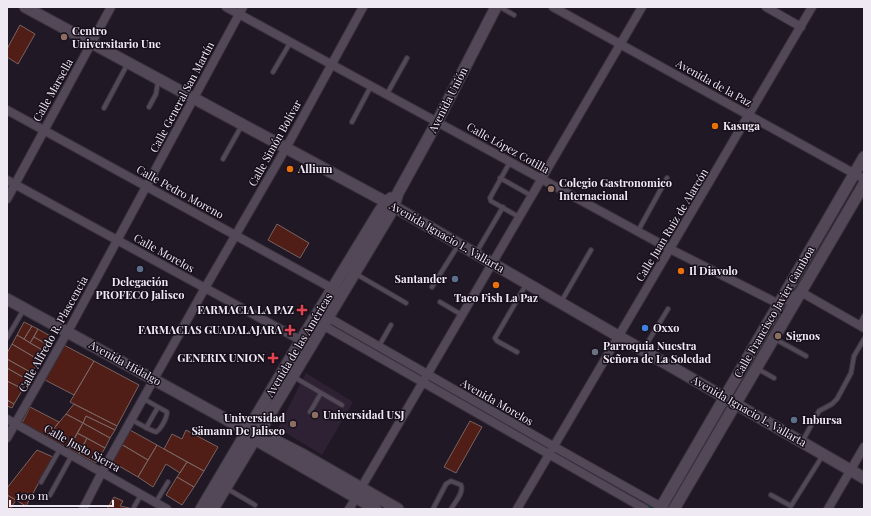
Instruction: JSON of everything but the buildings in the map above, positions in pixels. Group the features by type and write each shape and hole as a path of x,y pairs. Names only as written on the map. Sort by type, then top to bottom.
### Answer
{"main road":[{"name":"Avenida Ignacio L. Vallarta","path":"25,7 390,204 864,478"},
{"name":"Avenida Unión","path":"390,204 398,193 437,122 496,7"},
{"name":"Calle Francisco Javier Gamboa","path":"662,508 724,397 779,304 859,176 864,157"},
{"name":"Calle Francisco Javier Gamboa","path":"674,509 864,184"},
{"name":"Avenida de las Américas","path":"337,291 354,273 390,204"},
{"name":"Avenida de las Américas","path":"201,509 306,343 390,204"},
{"name":"Avenida Hidalgo","path":"7,299 250,432 302,454 359,493 376,509"},
{"name":"Avenida de las Américas","path":"213,509 226,488 250,432 292,376 306,343"},
{"name":"Avenida Hidalgo","path":"359,493 398,509"}],"street":[{"name":"Calle Marsella","path":"7,198 111,7"},
{"name":"Calle López Cotilla","path":"226,7 241,10 291,42 387,95 670,249 779,304"},
{"name":"Calle Simón Bolívar","path":"83,509 102,472 155,380 205,288 286,148 363,7"},
{"name":"Avenida de la Paz","path":"553,7 859,176"},
{"path":"349,509 642,7"},
{"path":"766,7 801,27"},
{"name":"Calle Juan Ruiz de Alarcón","path":"517,509 618,336 750,116 812,7"},
{"name":"Calle General San Martín","path":"116,240 241,10"},
{"name":"Calle Pedro Moreno","path":"7,110 337,291"},
{"name":"Calle Morelos","path":"7,180 306,343"},
{"name":"Calle Alfredo R. Plascencia","path":"7,438 67,332 116,240"},
{"path":"779,304 801,292 862,327"},
{"name":"Avenida Morelos","path":"320,318 379,346 425,378"},
{"name":"Avenida Morelos","path":"320,318 551,450 662,508"},
{"name":"Calle Justo Sierra","path":"7,419 167,509"},
{"path":"828,509 864,447"},
{"name":"Avenida Morelos","path":"551,450 645,509"}],"lane":[{"path":"500,7 514,15"},
{"path":"273,72 291,42"},
{"path":"387,95 407,58"},
{"path":"104,108 128,63"},
{"path":"149,107 156,94 158,79"},
{"path":"352,122 371,86"},
{"path":"223,159 242,124"},
{"path":"510,162 490,198 520,217"},
{"path":"500,178 532,196"},
{"path":"638,231 667,178"},
{"path":"475,253 503,207"},
{"path":"432,287 459,244"},
{"path":"560,302 591,250"},
{"path":"354,273 406,303"},
{"path":"517,352 497,341 495,338 527,283"},
{"path":"440,302 462,315"},
{"path":"7,338 24,308"},
{"path":"643,350 668,309"},
{"path":"862,327 864,316"},
{"path":"379,346 390,325"},
{"path":"774,339 806,356"},
{"path":"802,442 819,411 832,404 837,398 851,373 854,356 864,339"},
{"path":"756,368 774,378"},
{"path":"292,376 342,405"},
{"path":"310,412 321,393"},
{"path":"132,420 146,428 156,432 158,431 167,413 144,399"},
{"path":"146,428 158,407"},
{"path":"41,482 60,448"},
{"path":"771,496 791,506 823,454"},
{"path":"50,495 72,455"},
{"path":"433,509 446,484 451,481 461,485 462,488 451,509"},
{"path":"156,503 168,482"},
{"path":"226,488 255,505"},
{"path":"134,507 141,494"}],"shaded area":[{"name":"Universidad USJ","path":"306,373 353,402 322,455 278,428"}],"green space":[{"path":"336,324 419,372 417,375 334,328"},
{"path":"439,383 549,446 547,450 437,387"},
{"path":"565,454 657,507 656,509 650,509 562,458"}],"place":[{"name":"Centro Universitario Une","path":"64,37"},
{"name":"Kasuga","path":"715,126"},
{"name":"Allium","path":"290,169"},
{"name":"Colegio Gastronomico Internacional","path":"551,189"},
{"name":"Delegación PROFECO Jalisco","path":"140,269"},
{"name":"Il Diavolo","path":"681,271"},
{"name":"Santander","path":"455,279"},
{"name":"Taco Fish La Paz","path":"496,285"},
{"name":"FARMACIA LA PAZ","path":"302,310"},
{"name":"Oxxo","path":"645,328"},
{"name":"FARMACIAS GUADALAJARA","path":"290,330"},
{"name":"Signos","path":"778,336"},
{"name":"Parroquia Nuestra Señora de La Soledad","path":"595,352"},
{"name":"GENERIX UNION","path":"273,358"},
{"name":"Universidad USJ","path":"315,415"},
{"name":"Inbursa","path":"794,420"},
{"name":"Universidad Sämann De Jalisco","path":"293,424"}]}
